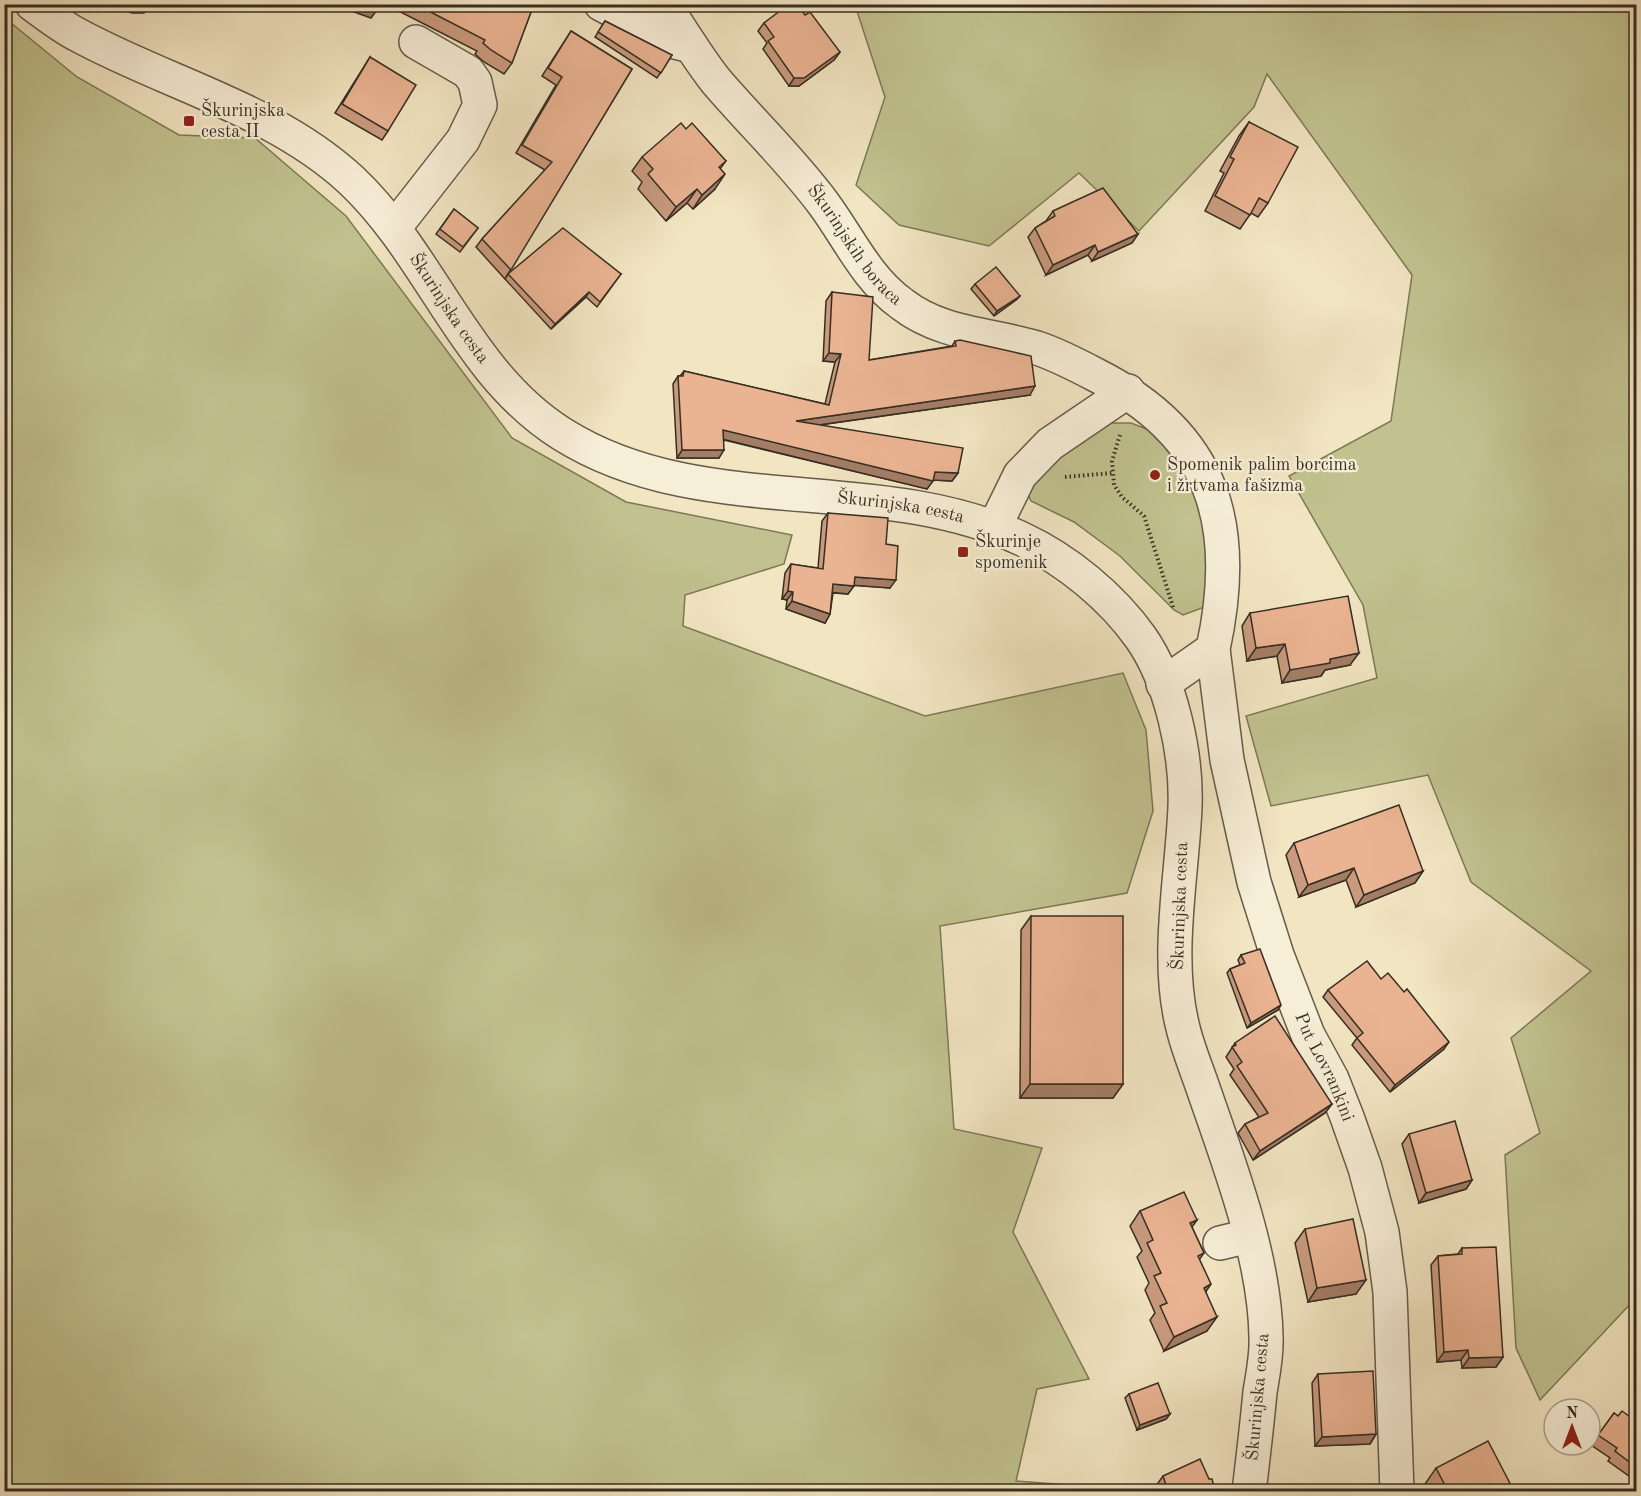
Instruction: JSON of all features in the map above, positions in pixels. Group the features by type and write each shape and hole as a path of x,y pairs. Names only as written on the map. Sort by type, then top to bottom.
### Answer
{"street":[{"name":"Škurinjska cesta","path":"32,4 75,34 280,128 350,179 395,227 492,373 528,410 561,434 601,456 653,476 720,486 854,498 954,515 994,528 1060,560 1104,596 1141,638 1163,684 1179,735 1185,771 1175,956 1182,1025 1224,1147 1234,1240 1259,1271 1267,1340 1240,1489"},
{"path":"601,4 663,37 691,46"},
{"name":"Škurinjskih boraca","path":"664,4 714,79 822,202 878,285 904,306 947,328 1016,342 1069,361 1128,391"},
{"path":"395,227 452,156 475,119 480,105 475,82 468,72 416,42"},
{"path":"994,528 1020,475 1050,444 1128,391"},
{"name":"Put Lovrankini","path":"1128,391 1158,415 1181,439 1199,468 1217,505 1225,556 1222,609 1213,649 1227,760 1254,882 1276,955 1308,1035 1332,1079 1347,1117 1365,1168 1382,1232 1390,1292 1397,1491"},
{"path":"1163,684 1213,649"}],"path":[{"path":"1120,442 1112,461 1114,485 1122,497 1144,516 1174,610"},
{"path":"1078,475 1112,473"}],"green space":[{"path":"855,5 1636,5 1636,1298 1540,1400 1516,1348 1505,1155 1540,1133 1511,1038 1591,971 1471,882 1428,775 1271,806 1246,716 1377,678 1363,605 1289,476 1391,421 1412,275 1267,74 1254,107 1139,231 1079,173 989,246 899,225 856,185 885,97"},
{"path":"5,18 77,77 179,135 255,138 346,216 512,438 626,502 792,535 784,564 685,595 683,626 925,716 1123,673 1146,730 1153,811 1127,893 940,926 954,1129 1042,1148 1013,1232 1089,1379 1037,1389 1016,1481 1081,1486 1081,1491 5,1491"},
{"path":"1112,423 1131,423 1149,430 1169,444 1208,519 1210,605 1183,615 1174,610 1120,556 1074,522 1031,501 1028,494 1031,473 1093,428"}],"building":[{"path":"127,4 149,4 148,8 135,8"},
{"path":"415,4 534,4 512,63 491,50 483,43 485,40"},
{"path":"789,4 797,4 805,15 810,12 840,52 804,78 794,78 768,41 774,37 764,23"},
{"path":"605,21 672,55 661,73 598,32"},
{"path":"571,31 632,69 511,270 482,239 552,162 522,145 562,77 548,68"},
{"path":"370,57 416,85 388,131 342,104"},
{"path":"1249,122 1298,147 1268,203 1259,198 1250,215 1215,196 1234,159 1230,157"},
{"path":"681,123 686,129 692,123 726,161 719,167 725,174 702,195 697,189 676,207 648,174 653,169 642,157"},
{"path":"1103,188 1138,234 1098,252 1095,245 1053,265 1035,228 1055,216 1053,211"},
{"path":"454,209 478,228 463,247 440,229"},
{"path":"563,228 621,274 600,302 589,292 555,324 508,274"},
{"path":"996,267 1020,296 997,311 975,284"},
{"path":"832,292 873,297 869,360 956,346 955,341 960,340 1031,356 1035,386 796,421 963,448 958,473 935,472 933,481 723,430 724,450 682,450 678,376 683,376 684,371 829,405 841,354 829,353"},
{"path":"828,513 888,518 886,544 898,546 896,580 855,577 854,586 833,584 830,614 792,601 793,592 788,591 791,564 823,569"},
{"path":"1348,596 1359,653 1330,659 1330,663 1290,670 1285,644 1256,648 1250,613"},
{"path":"1399,805 1423,871 1364,895 1354,868 1308,885 1294,843"},
{"path":"1031,916 1123,916 1123,1084 1030,1084"},
{"path":"1260,949 1281,1005 1251,1023 1230,969 1245,963 1241,955"},
{"path":"1367,961 1381,979 1388,973 1404,992 1407,989 1449,1042 1395,1085 1357,1038 1363,1033 1328,990"},
{"path":"1275,1016 1332,1104 1260,1151 1245,1124 1268,1113 1237,1066 1242,1062 1232,1047"},
{"path":"1455,1121 1472,1180 1426,1193 1409,1134"},
{"path":"1184,1192 1197,1220 1190,1223 1204,1253 1198,1256 1211,1284 1204,1288 1217,1317 1174,1337 1160,1306 1167,1303 1154,1276 1161,1273 1147,1243 1153,1240 1140,1211"},
{"path":"1353,1219 1366,1280 1317,1288 1305,1229"},
{"path":"1496,1247 1503,1357 1469,1358 1468,1350 1444,1352 1438,1256 1462,1254 1462,1248"},
{"path":"1373,1371 1376,1434 1322,1437 1318,1374"},
{"path":"1158,1383 1170,1414 1140,1425 1129,1394"},
{"path":"1622,1411 1636,1421 1636,1467 1615,1451 1617,1448 1602,1438 1602,1430 1614,1413 1618,1416"},
{"path":"1488,1441 1514,1491 1448,1491 1436,1468"},
{"path":"1200,1459 1209,1479 1212,1479 1215,1491 1168,1491 1163,1476"}],"place":[{"name":"Škurinjska cesta II","path":"189,121"},
{"name":"Spomenik palim borcima i žrtvama fašizma","path":"1155,475"},
{"name":"Škurinje spomenik","path":"963,552"}]}
